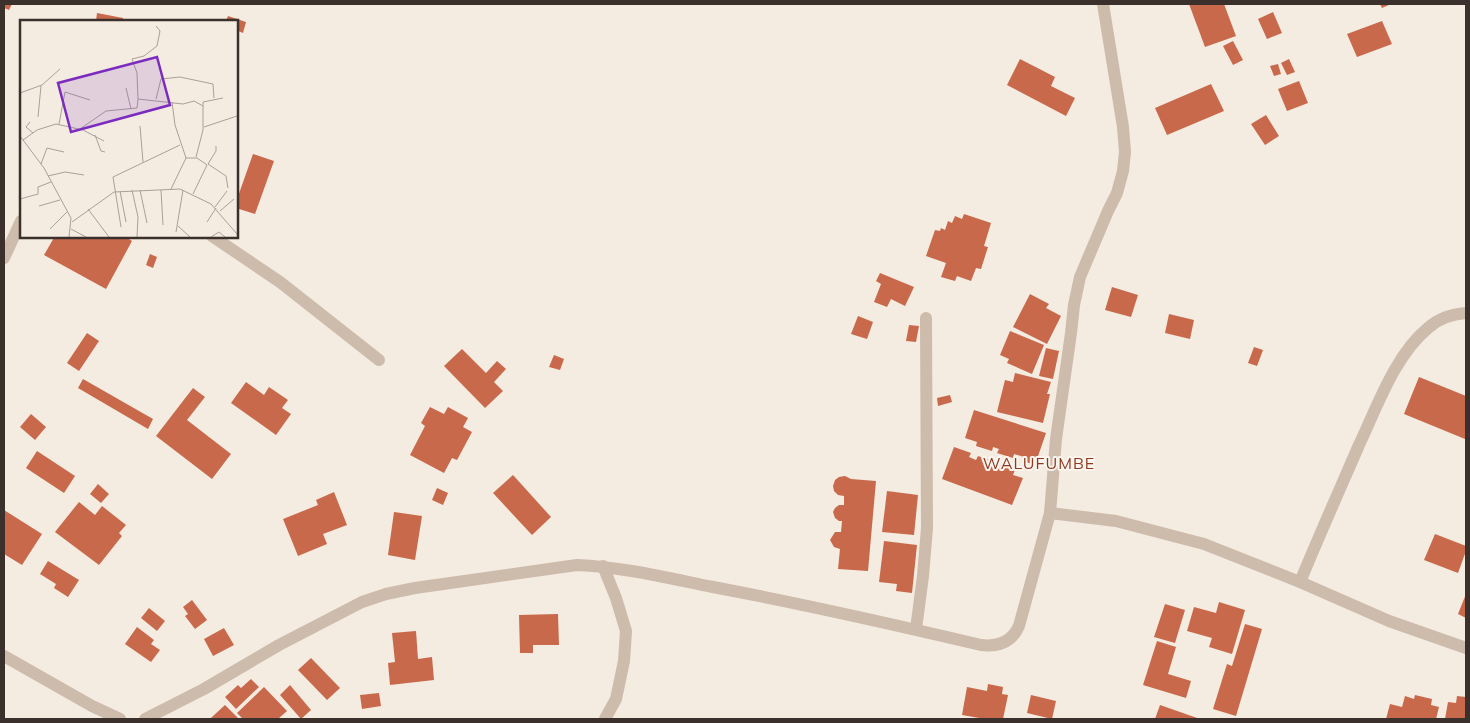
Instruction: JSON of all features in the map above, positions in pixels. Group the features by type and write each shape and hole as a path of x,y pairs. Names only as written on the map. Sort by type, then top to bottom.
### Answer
{"street":[{"path":"145,719 204,689 279,645 362,602 386,594 415,588 577,565 604,566 755,595 990,646 1001,644 1011,639 1019,626 1050,513 1056,438 1074,305 1080,277 1117,193 1123,171 1125,152 1123,126 1103,4"},
{"path":"4,258 20,223"},
{"path":"215,238 280,282 379,360"},
{"path":"1300,582 1383,394 1400,362 1428,327 1455,314 1466,313"},
{"path":"916,630 927,528 926,318"},
{"path":"1050,513 1116,521 1172,535 1238,557 1389,620 1466,648"},
{"path":"604,566 626,631 624,661 616,699 605,719"},
{"path":"4,656 92,706 120,719"}],"building":[{"path":"4,4 12,4 9,10 4,8"},
{"path":"1189,4 1224,4 1236,36 1205,47"},
{"path":"1380,4 1391,4 1382,8"},
{"path":"1273,12 1282,33 1267,39 1258,19"},
{"path":"97,13 123,18 123,20 96,20"},
{"path":"228,16 246,22 243,33 238,31 238,20 226,20"},
{"path":"1382,21 1392,44 1357,57 1347,34"},
{"path":"1233,41 1243,60 1233,65 1223,46"},
{"path":"1020,59 1055,77 1051,86 1075,98 1066,116 1007,85"},
{"path":"1289,59 1295,72 1287,75 1281,63"},
{"path":"1278,64 1281,74 1274,76 1270,66"},
{"path":"1299,81 1308,103 1287,111 1278,89"},
{"path":"1211,84 1224,111 1167,135 1155,108"},
{"path":"1266,115 1279,136 1265,145 1251,124"},
{"path":"253,154 274,161 255,214 238,209 238,196"},
{"path":"964,214 991,223 984,246 988,247 981,269 976,268 971,281 957,276 955,281 941,277 946,263 926,256 935,230 940,231 941,228 945,230 948,221 952,223 955,216 962,219"},
{"path":"54,238 127,238 132,241 106,289 44,255"},
{"path":"150,254 157,257 153,268 146,265"},
{"path":"880,273 914,287 905,306 891,299 887,307 874,302 881,284 876,281"},
{"path":"1112,287 1138,295 1131,317 1105,310"},
{"path":"1030,294 1049,304 1046,308 1061,316 1047,344 1013,327"},
{"path":"1169,314 1194,320 1190,339 1165,333"},
{"path":"858,316 873,322 867,339 851,334"},
{"path":"909,325 919,326 916,342 906,341"},
{"path":"1010,331 1044,345 1032,374 1007,363 1009,359 1000,355"},
{"path":"87,333 99,341 79,371 67,363"},
{"path":"1254,347 1263,350 1257,366 1248,363"},
{"path":"1046,348 1059,351 1053,379 1039,376"},
{"path":"462,349 486,373 497,361 506,369 494,382 503,391 485,408 444,366"},
{"path":"554,355 564,359 560,370 549,367"},
{"path":"1015,373 1051,382 1047,394 1050,394 1043,423 997,412 1005,380 1013,382"},
{"path":"1419,377 1466,396 1465,439 1404,414"},
{"path":"83,379 153,419 148,429 78,388"},
{"path":"246,382 264,395 269,387 288,400 282,408 291,414 276,435 231,403"},
{"path":"193,388 205,397 187,420 231,454 212,479 156,436"},
{"path":"950,395 952,402 938,406 937,398"},
{"path":"430,407 444,414 448,407 468,418 463,427 472,432 457,460 452,458 444,473 410,455 425,426 421,423"},
{"path":"974,410 1046,433 1035,465 1023,461 1024,457 1014,454 1013,458 997,453 999,449 993,447 992,451 976,446 977,442 965,438"},
{"path":"31,414 46,427 35,440 20,427"},
{"path":"954,447 971,453 969,457 976,460 978,456 992,461 991,466 999,469 1001,465 1015,470 1013,475 1023,478 1012,505 942,479"},
{"path":"37,451 75,476 64,493 26,468"},
{"path":"513,475 551,517 532,535 493,493"},
{"path":"845,476 851,479 876,481 868,571 838,569 840,549 834,547 830,540 835,532 841,532 842,521 835,518 833,512 839,505 844,505 844,496 838,495 834,491 833,486 835,480"},
{"path":"98,484 109,494 101,503 90,494"},
{"path":"437,488 448,493 443,505 432,500"},
{"path":"887,491 918,495 914,535 882,532"},
{"path":"334,492 347,525 323,534 327,544 298,556 283,519 318,505 316,500"},
{"path":"79,502 95,515 102,506 126,525 119,533 122,536 99,565 55,532"},
{"path":"4,510 42,534 22,565 4,554"},
{"path":"394,512 422,516 415,560 388,555"},
{"path":"1435,534 1466,546 1458,573 1424,560"},
{"path":"884,541 917,545 912,593 896,591 897,584 879,582"},
{"path":"48,561 79,580 68,597 54,588 56,584 40,574"},
{"path":"1466,594 1466,618 1458,614"},
{"path":"192,600 207,620 195,629 185,616 188,614 183,607"},
{"path":"1219,602 1245,610 1232,654 1209,647 1212,638 1187,631 1194,607 1216,613"},
{"path":"1165,604 1185,610 1175,643 1154,637"},
{"path":"149,608 165,621 157,631 141,618"},
{"path":"558,614 559,645 533,645 533,653 520,653 519,615"},
{"path":"1245,624 1262,629 1236,716 1213,709 1227,664 1232,666"},
{"path":"137,627 154,640 151,644 160,650 151,662 125,644"},
{"path":"224,628 234,645 213,656 204,639"},
{"path":"416,631 418,659 432,657 434,680 390,685 388,663 395,662 392,633"},
{"path":"1157,641 1176,647 1168,674 1191,681 1186,698 1143,685"},
{"path":"311,658 340,688 327,700 298,670"},
{"path":"251,679 259,687 236,709 225,697 238,685 241,688"},
{"path":"988,684 1003,687 1002,694 1008,695 1003,719 985,719 962,715 967,687 987,691"},
{"path":"290,685 311,710 301,719 280,695"},
{"path":"264,687 287,711 278,719 243,719 237,713"},
{"path":"379,693 381,706 362,709 360,695"},
{"path":"1031,695 1056,701 1052,719 1027,713"},
{"path":"1415,695 1432,699 1431,705 1439,707 1436,719 1386,719 1390,704 1402,707 1405,696 1414,699"},
{"path":"1457,696 1466,697 1466,719 1445,719 1448,702 1456,703"},
{"path":"225,705 239,719 210,719 212,717"},
{"path":"1160,705 1200,719 1155,719"}],"district":[{"name":"WALUFUMBE","path":"1039,463"}]}
